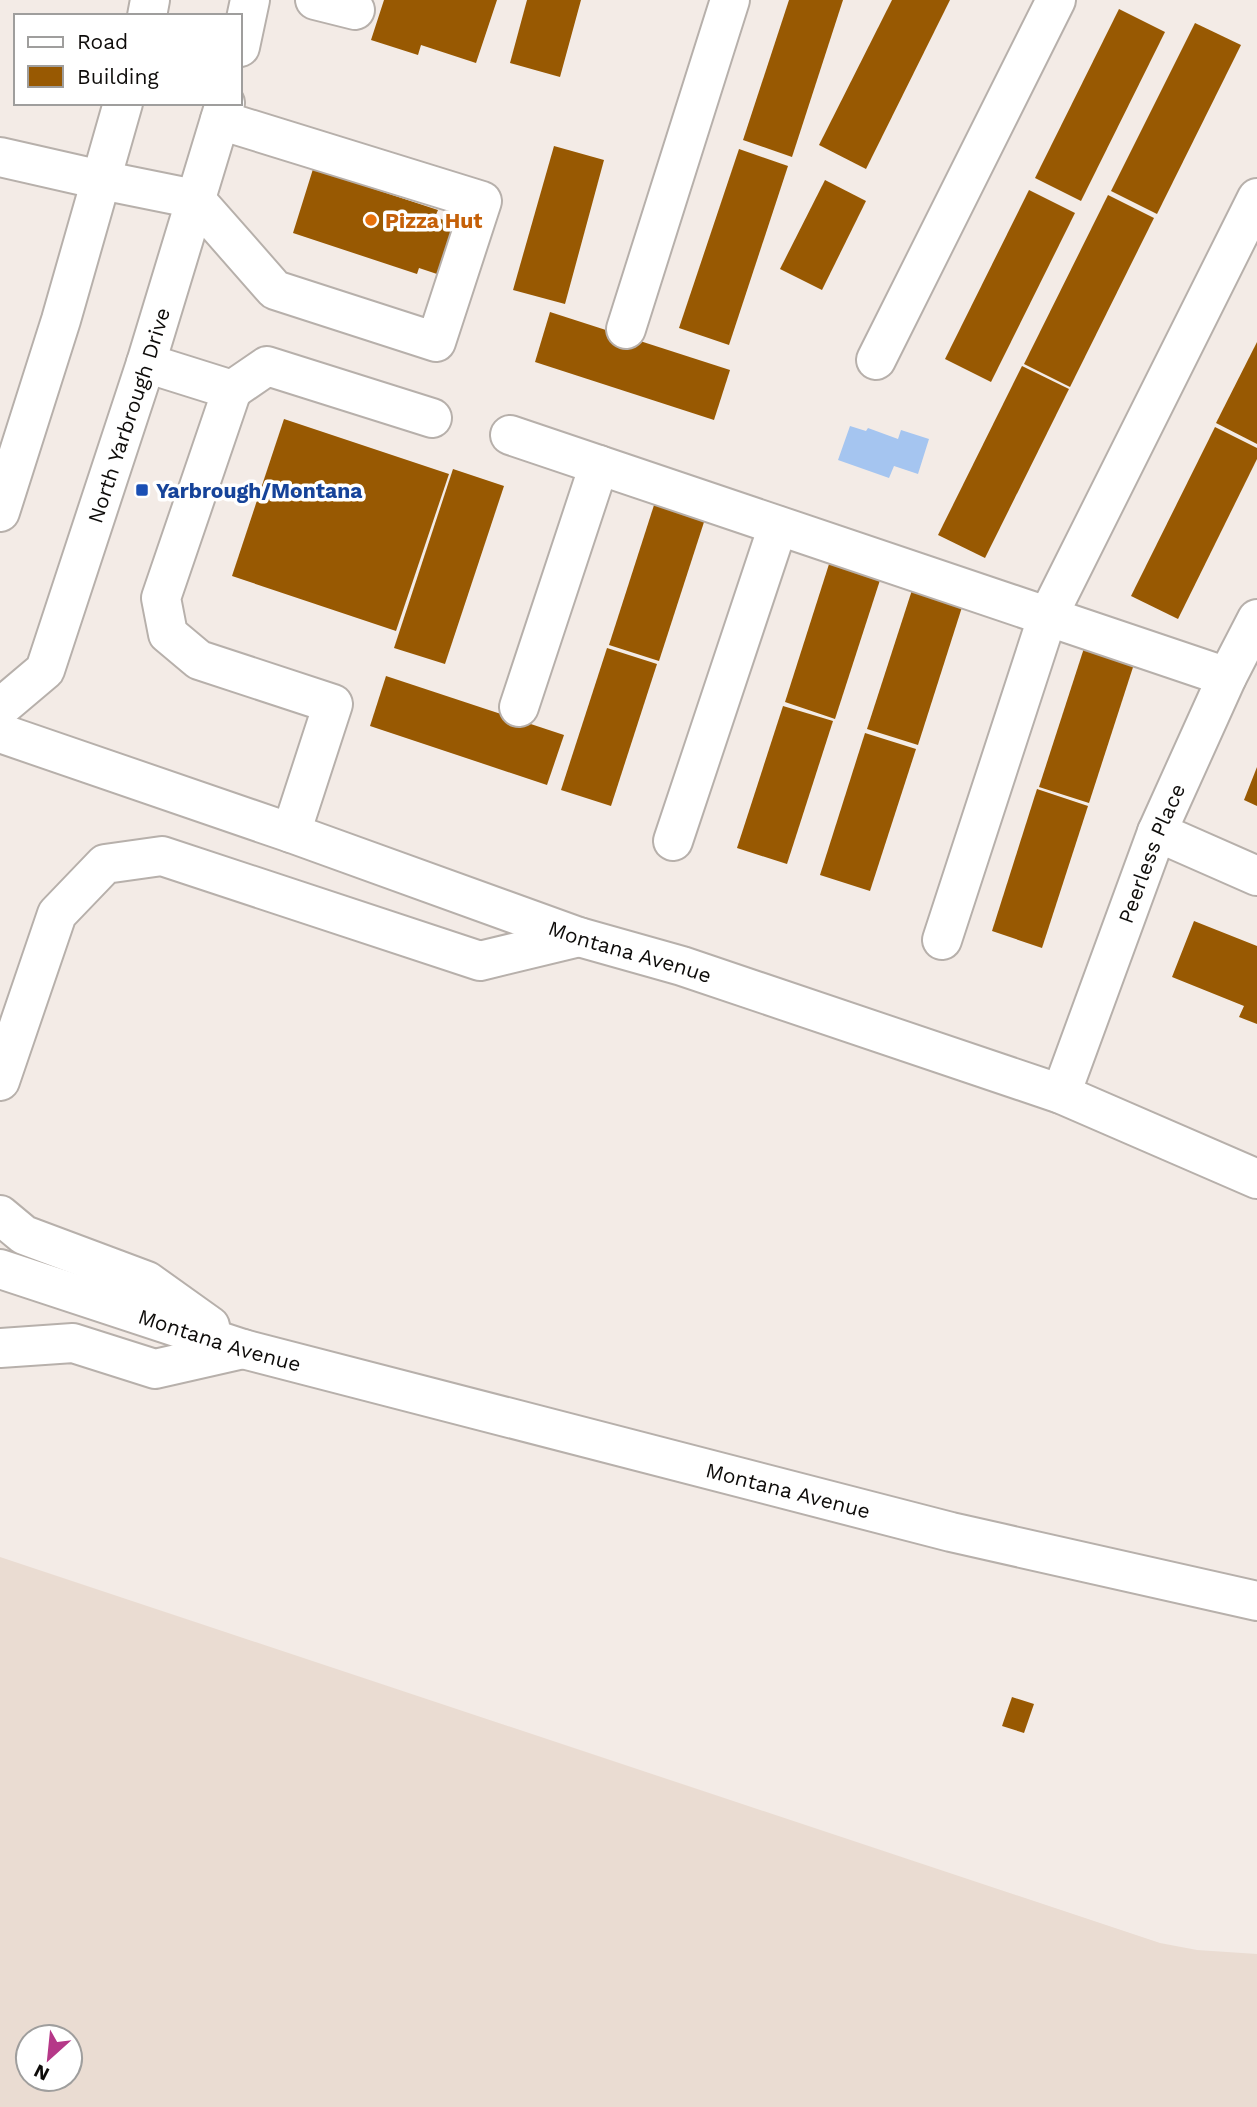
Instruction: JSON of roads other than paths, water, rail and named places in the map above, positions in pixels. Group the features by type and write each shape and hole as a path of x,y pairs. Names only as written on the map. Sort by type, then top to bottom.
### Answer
{"main road":[{"path":"242,38 250,0"},
{"path":"315,0 355,10"},
{"path":"626,329 730,0"},
{"path":"876,360 1056,0"},
{"path":"0,512 61,320 121,105"},
{"path":"0,158 195,199 275,290 436,342 482,201 223,111"},
{"name":"North Yarbrough Drive","path":"0,709 45,670 146,363 223,111"},
{"path":"942,940 1047,618 1257,198"},
{"path":"146,363 232,390"},
{"path":"291,833 333,704 199,660 168,634 161,598 232,390 267,366 432,418"},
{"path":"510,435 1227,677"},
{"path":"519,707 599,465"},
{"path":"673,841 778,526"},
{"name":"Peerless Place","path":"1061,1094 1157,832 1227,677 1257,619"},
{"name":"Montana Avenue","path":"0,733 291,833 579,937 682,966 1061,1094 1257,1179"},
{"path":"1157,832 1257,876"},
{"path":"0,1081 57,914 105,864 162,856 481,961 579,937"},
{"path":"0,1215 24,1236 147,1281 243,1349"},
{"name":"Montana Avenue","path":"0,1269 243,1349 951,1532 1257,1601"},
{"path":"0,1348 74,1343 155,1369 243,1349"}],"water":[{"path":"850,426 866,431 868,428 898,439 901,430 929,439 918,474 894,466 889,478 838,460"}],"place":[{"name":"Pizza Hut","path":"371,220"},
{"name":"Yarbrough/Montana","path":"142,490"}]}
